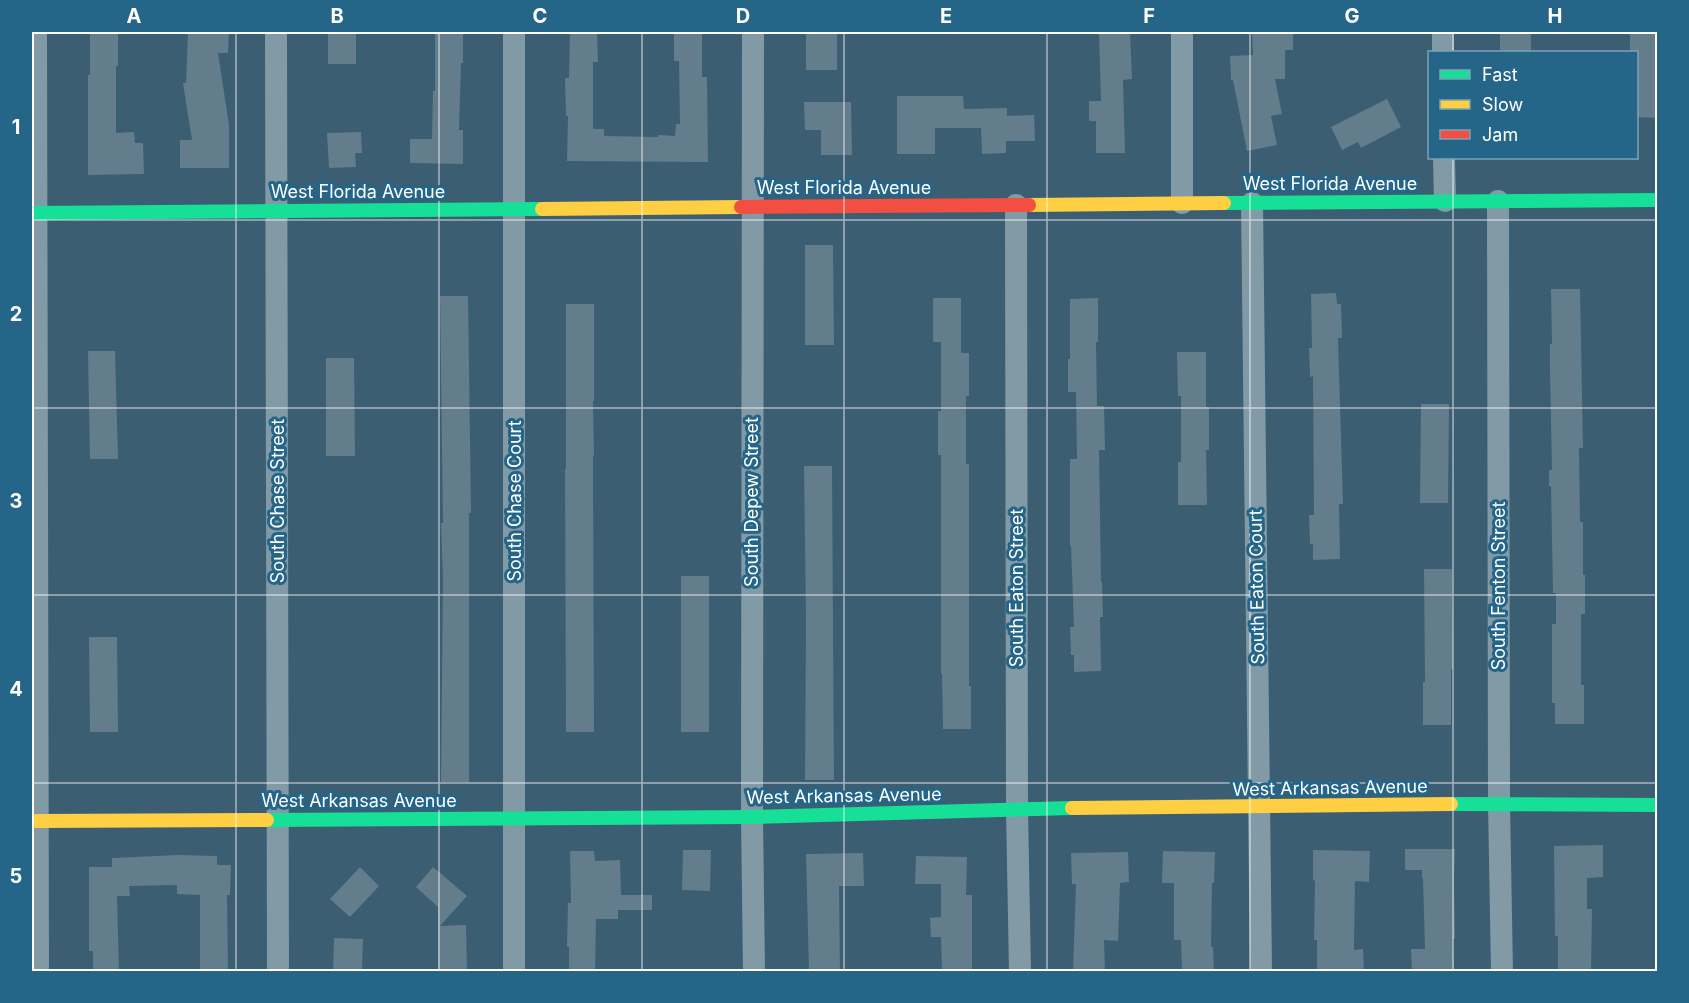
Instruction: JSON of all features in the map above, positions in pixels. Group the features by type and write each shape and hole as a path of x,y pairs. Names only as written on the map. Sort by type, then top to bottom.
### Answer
{"street":[{"path":"36,32 34,821 38,972"},
{"name":"South Chase Street","path":"276,32 278,972"},
{"name":"South Chase Court","path":"514,32 514,972"},
{"name":"South Depew Street","path":"753,32 752,816 754,972"},
{"path":"1182,32 1182,203"},
{"path":"1443,32 1443,51"},
{"path":"1444,159 1445,201"},
{"name":"West Florida Avenue","path":"34,212 1658,200"},
{"name":"South Fenton Street","path":"1498,201 1499,803 1502,972"},
{"name":"South Eaton Court","path":"1252,203 1261,972"},
{"name":"South Eaton Street","path":"1016,205 1017,809 1020,972"},
{"name":"West Arkansas Avenue","path":"34,821 514,819 1017,809 1499,803 1658,805"}],"building":[{"path":"90,32 118,32 116,133 134,132 135,143 143,143 144,174 88,175"},
{"path":"188,32 229,32 228,53 218,53 229,125 229,168 180,168 180,140 192,140 183,83 186,83"},
{"path":"328,32 356,32 356,64 328,64"},
{"path":"435,32 463,32 459,130 463,130 463,164 410,163 410,139 432,139"},
{"path":"570,32 597,32 598,62 593,62 593,129 604,129 604,136 658,137 658,135 675,136 676,124 680,124 679,61 674,61 674,32 702,32 702,77 707,77 708,162 567,161 568,116 566,116 565,78 569,78"},
{"path":"806,32 837,32 837,70 806,70"},
{"path":"1099,32 1130,32 1132,79 1123,80 1125,153 1096,153 1096,121 1089,121 1089,101 1101,101"},
{"path":"1252,32 1293,32 1293,50 1285,50 1285,79 1275,79 1282,114 1271,116 1277,145 1247,151 1233,80 1231,80 1230,56 1253,55"},
{"path":"1500,32 1531,32 1531,51 1500,51"},
{"path":"1630,32 1658,32 1658,118 1638,117 1638,51 1630,51"},
{"path":"897,96 963,96 964,109 1007,108 1007,116 1034,115 1035,141 1006,141 1006,153 982,154 981,128 935,128 935,154 897,154"},
{"path":"1387,99 1401,127 1361,148 1358,142 1342,150 1331,127"},
{"path":"804,102 851,102 852,155 821,155 821,130 805,130"},
{"path":"361,132 362,153 355,153 356,167 329,168 327,133"},
{"path":"805,245 833,245 834,345 805,345"},
{"path":"1551,289 1580,289 1583,448 1579,448 1580,522 1583,522 1583,575 1585,575 1585,614 1581,614 1581,685 1584,685 1584,724 1555,724 1555,703 1552,703 1552,624 1556,624 1556,593 1553,593 1551,486 1549,486 1549,470 1552,470"},
{"path":"1336,293 1337,304 1341,304 1342,338 1338,338 1343,504 1339,504 1340,559 1313,560 1309,515 1314,515 1313,376 1310,377 1309,348 1312,348 1311,294"},
{"path":"440,296 468,296 471,513 469,513 469,782 441,782 443,578 441,523 443,523"},
{"path":"933,298 961,298 961,353 969,353 969,396 966,396 966,464 969,464 971,729 943,729 941,455 938,455 938,411 941,411 941,342 933,342"},
{"path":"1098,298 1097,406 1104,406 1105,450 1099,450 1103,617 1100,617 1101,671 1074,672 1070,627 1074,627 1070,546 1070,459 1077,459 1076,392 1068,392 1070,299"},
{"path":"566,304 594,304 594,732 566,732"},
{"path":"88,351 115,351 118,459 90,459"},
{"path":"1177,352 1206,352 1206,407 1209,407 1209,450 1206,450 1207,505 1178,505 1178,462 1181,462 1181,396 1178,396"},
{"path":"326,358 354,358 355,456 326,456"},
{"path":"1421,404 1449,404 1448,503 1420,503"},
{"path":"804,466 832,466 834,780 805,780"},
{"path":"1424,569 1452,569 1451,725 1423,725"},
{"path":"681,576 709,576 709,732 681,732"},
{"path":"89,637 117,637 118,732 90,732"},
{"path":"1603,845 1603,877 1587,878 1587,909 1592,909 1591,972 1558,972 1558,936 1555,936 1554,846"},
{"path":"1405,849 1455,849 1454,972 1412,972 1411,949 1425,949 1423,878 1422,870 1405,870"},
{"path":"683,850 711,850 710,891 682,890"},
{"path":"1313,850 1370,851 1369,882 1355,881 1354,950 1363,949 1364,972 1317,972 1317,940 1314,940"},
{"path":"570,851 594,851 595,861 620,860 621,895 652,895 652,910 618,910 618,919 596,919 595,972 569,972 569,947 567,947 568,903 571,903"},
{"path":"1163,851 1215,852 1211,947 1213,947 1214,972 1182,972 1181,940 1174,940 1174,883 1162,883"},
{"path":"1128,852 1129,882 1120,883 1118,941 1104,940 1105,972 1073,972 1076,884 1072,884 1071,853"},
{"path":"863,853 864,886 839,886 840,972 809,972 806,854"},
{"path":"217,856 217,865 231,865 230,895 227,895 228,972 200,972 200,895 177,894 177,885 129,886 130,896 117,896 119,972 93,972 93,951 89,951 89,867 112,867 112,858"},
{"path":"916,856 967,857 966,895 972,895 972,972 942,972 941,937 931,937 930,918 941,917 941,884 915,884"},
{"path":"360,867 379,886 350,917 330,899"},
{"path":"433,867 467,896 440,926 466,925 467,972 438,972 438,907 416,887"},
{"path":"334,938 363,939 362,972 333,972"}],"traffic: fast":[{"path":"1224,203 1658,200"},
{"path":"32,213 542,209"},
{"path":"1451,804 1658,805"},
{"path":"267,820 752,817 1072,808"}],"traffic: slow":[{"path":"1029,205 1224,203"},
{"path":"542,209 741,207"},
{"path":"1072,808 1451,804"},
{"path":"32,821 267,820"}],"traffic: jam":[{"path":"741,207 1029,205"}]}
